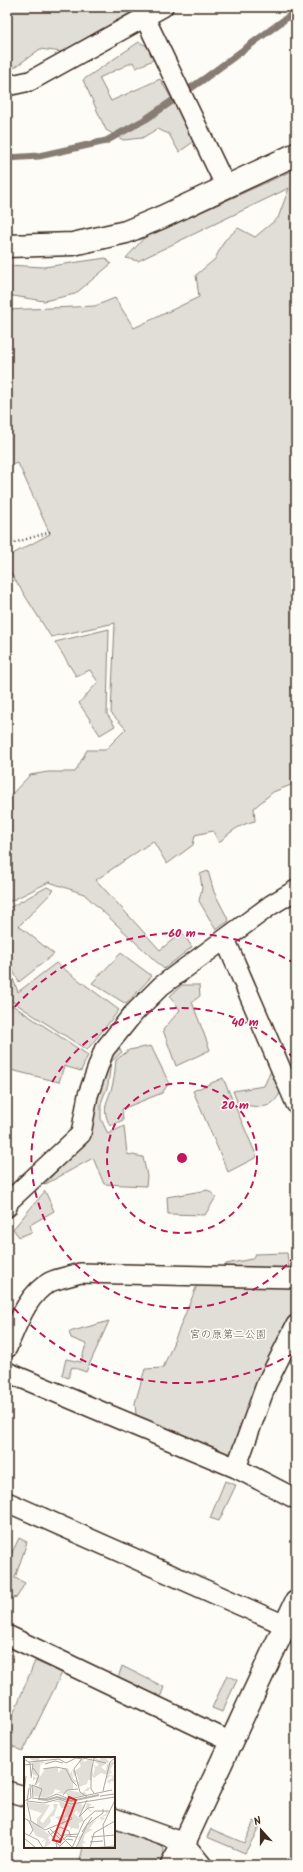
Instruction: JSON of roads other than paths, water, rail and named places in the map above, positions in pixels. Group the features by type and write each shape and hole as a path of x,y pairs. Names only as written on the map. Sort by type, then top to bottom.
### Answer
{"street":[{"path":"7,86 30,81 163,7"},
{"path":"145,18 226,187"},
{"path":"7,246 74,244 126,232 162,217 296,154"},
{"path":"7,1207 10,1201 81,1134 88,1095 104,1050 133,1014 161,986 271,905 296,890"},
{"path":"225,939 296,1104"},
{"path":"7,1348 21,1316 35,1294 50,1282 80,1273 296,1278"},
{"path":"236,1468 266,1385 296,1325"},
{"path":"7,1372 236,1468 296,1499"},
{"path":"7,1502 290,1627"},
{"path":"172,1865 184,1843 231,1742 290,1627 296,1602"},
{"path":"7,1635 231,1742"},
{"path":"7,1791 24,1796"},
{"path":"115,1818 184,1843 202,1865"}],"waterway":[{"path":"7,158 39,156 106,141 146,119 204,79 296,11"}],"park label":[{"name":"宮の原第二公園","path":"228,1335"}]}
